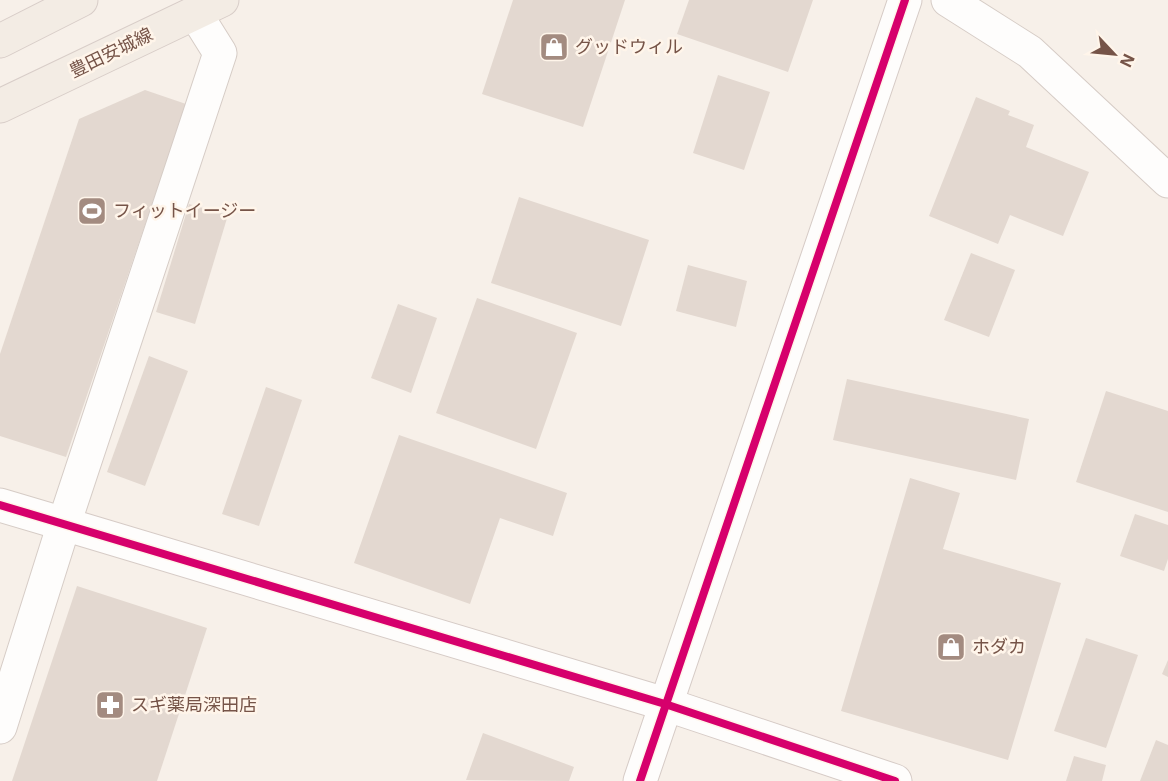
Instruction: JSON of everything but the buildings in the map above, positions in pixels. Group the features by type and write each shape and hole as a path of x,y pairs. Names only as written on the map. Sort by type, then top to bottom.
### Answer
{"main road":[{"path":"0,41 81,0"},
{"name":"豊田安城線","path":"0,106 208,6"}],"street":[{"path":"640,781 905,0"},
{"path":"948,0 1030,52 1168,181"},
{"path":"0,727 64,524 220,53 208,6"},
{"path":"0,505 665,704 895,781"}],"cycle path":[{"path":"640,781 905,0"},
{"path":"0,505 665,704 895,781"}],"place":[{"name":"グッドウィル","path":"554,47"},
{"name":"フィットイージー","path":"92,211"},
{"name":"ホダカ","path":"951,647"},
{"name":"スギ薬局深田店","path":"110,705"}]}
